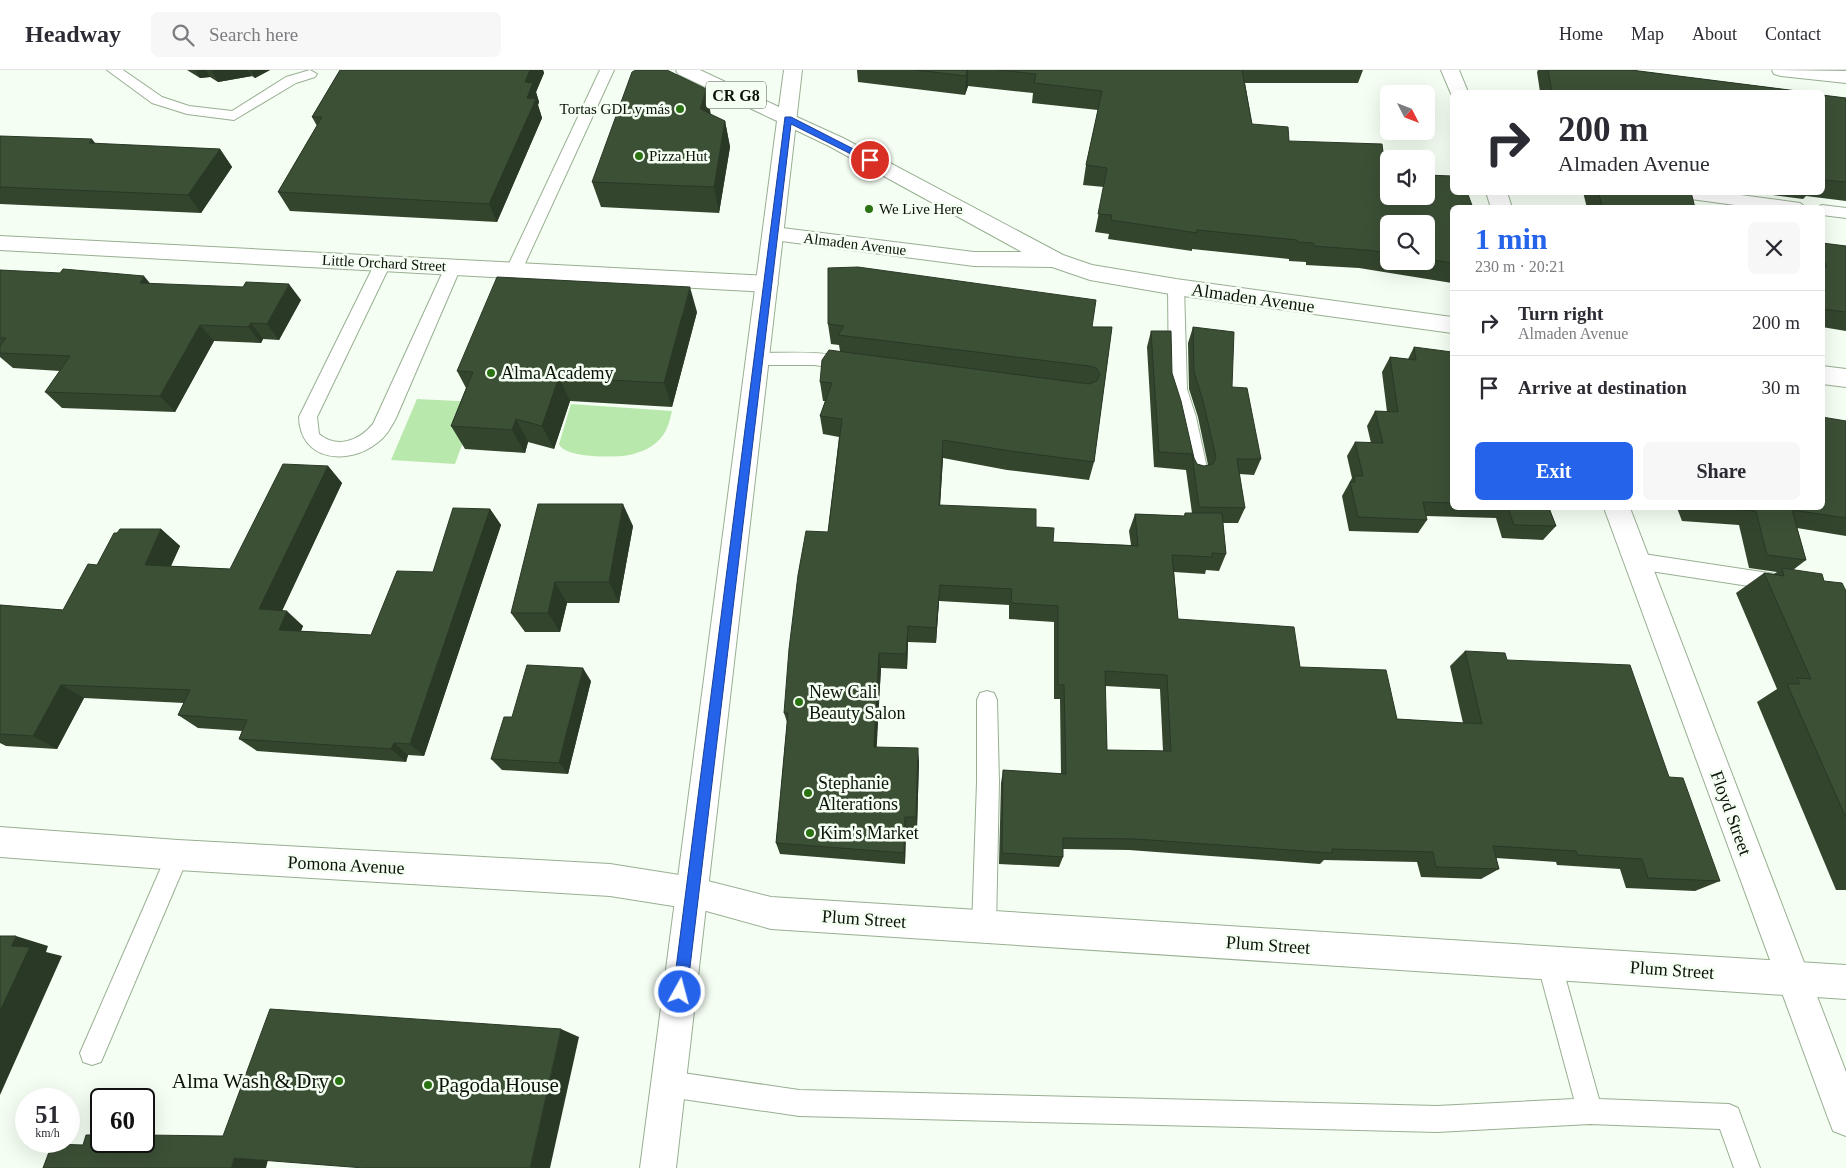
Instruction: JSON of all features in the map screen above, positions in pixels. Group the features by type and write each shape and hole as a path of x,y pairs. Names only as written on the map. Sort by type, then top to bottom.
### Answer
{"street":[{"name":"CR G8","path":"685,70 788,119"},
{"path":"1450,70 1458,90"},
{"path":"1781,70 1846,77"},
{"name":"CR G8","path":"658,1168 788,119 790,71"},
{"name":"Almaden Avenue","path":"788,119 836,142 1055,260 1109,277 1450,325"},
{"name":"Almaden Avenue","path":"774,234 974,259 1055,260"},
{"name":"Little Orchard Street","path":"0,244 767,284"},
{"path":"1825,375 1846,378"},
{"name":"Floyd Street","path":"1618,510 1846,1118"},
{"name":"Pomona Avenue","path":"0,842 178,855 610,880 692,893"},
{"name":"Plum Street","path":"692,893 771,914 1846,982"}],"lane":[{"path":"114,70 157,100 187,110 234,116 292,80 310,74"},
{"path":"514,270 607,70"},
{"path":"1699,195 1777,205"},
{"path":"1825,210 1846,213"},
{"path":"383,263 308,417 307,425 311,438 317,443 332,449 345,450 371,439 388,418 453,267"},
{"path":"1176,287 1178,389 1187,417 1199,473"},
{"path":"757,359 814,359 862,365"},
{"path":"1637,561 1798,586"},
{"path":"984,927 988,782 987,700"},
{"path":"92,1053 178,855"},
{"path":"1549,962 1590,1111"},
{"path":"669,1084 800,1103 1437,1118 1590,1111 1729,1117 1747,1168"}],"green space":[{"path":"417,399 478,402 455,464 391,460"},
{"path":"571,404 672,411 669,424 663,435 647,449 629,455 602,457 570,452 563,449 559,444"}],"building":[{"path":"340,70 530,70 525,82 533,83 527,98 536,99 489,204 278,192 322,117 312,117"},
{"path":"636,70 667,70 706,89 700,109 725,121 714,187 592,182 632,72"},
{"path":"916,70 967,70 966,76"},
{"path":"998,70 1242,70 1252,124 1288,127 1289,141 1382,144 1383,150 1380,150 1380,205 1435,205 1435,175 1450,176 1450,195 1468,195 1472,205 1450,205 1450,263 1435,260 1435,215 1380,215 1380,252 1314,246 1313,243 1297,242 1297,240 1197,230 1197,233 1111,220 1112,215 1098,214 1107,168 1086,165 1102,91 1034,83 1036,74"},
{"path":"1548,70 1631,70 1789,90 1552,90"},
{"path":"1825,95 1846,98 1846,182 1825,180"},
{"path":"0,136 92,139 89,143 220,149 188,195 0,187"},
{"path":"1599,195 1692,195 1694,205 1602,205"},
{"path":"1825,243 1846,246 1846,312 1825,309 1825,267 1827,267 1825,262"},
{"path":"858,267 1096,300 1092,327 1112,327 1094,462 943,440 939,505 1036,509 1036,527 1054,528 1053,542 1138,546 1135,514 1185,516 1185,513 1222,513 1226,554 1212,553 1212,557 1172,555 1178,619 1294,627 1300,667 1386,670 1397,719 1482,724 1465,651 1505,653 1507,660 1630,665 1669,777 1683,778 1720,881 1648,878 1642,859 1577,855 1576,851 1493,846 1499,869 1436,867 1433,852 1332,849 1332,853 1136,839 1063,838 1063,857 1002,853 1003,770 1066,774 1064,685 1058,685 1058,606 1011,603 1012,589 940,585 936,628 908,626 906,654 879,653 874,747 918,748 916,817 905,817 904,853 776,843 788,713 784,713 789,649 798,575 806,531 828,532 842,419 820,416 832,383 820,382 822,360 829,350 1089,384 1097,381 1100,374 1096,368 1089,366 838,335 844,326 828,324 828,268","holes":["1105,671 1167,675 1171,751 1107,750"]},
{"path":"63,269 144,276 140,283 243,287 246,282 289,284 267,324 251,323 248,327 200,325 160,396 45,392 70,356 0,353 0,346 6,338 0,338 0,270 60,273"},
{"path":"497,277 690,287 664,383 559,377 542,426 516,419 512,430 451,426 473,372 457,371"},
{"path":"1193,327 1234,332 1232,387 1247,388 1261,459 1237,459 1245,508 1199,507 1192,454 1159,452 1151,331 1171,331 1172,373 1181,401 1194,458 1197,464 1204,466 1213,464 1216,457 1194,372"},
{"path":"1414,347 1450,352 1450,503 1423,502 1427,520 1358,517 1350,482 1355,482 1354,476 1363,476 1355,442 1383,443 1375,411 1398,412 1390,357 1416,360"},
{"path":"1825,418 1846,421 1846,518 1792,510 1825,510"},
{"path":"283,464 328,466 259,609 287,611 279,630 371,635 397,571 433,572 453,508 490,509 410,744 394,743 391,749 239,739 247,720 178,715 190,690 61,685 33,736 0,734 0,605 63,610 88,564 97,565 114,533 117,533 120,529 161,529 145,565 230,569"},
{"path":"538,504 623,504 609,582 555,582 548,613 511,613"},
{"path":"1509,510 1550,510 1556,526 1514,525"},
{"path":"1741,510 1792,510 1806,560 1767,555 1756,511"},
{"path":"1782,568 1822,574 1824,581 1842,583 1846,591 1846,818 1787,684 1800,684 1797,678 1811,679 1764,573 1784,576"},
{"path":"527,665 583,668 559,763 491,759 504,717 512,717"},
{"path":"0,936 16,936 11,946 30,947 0,1011"},
{"path":"270,1009 561,1029 530,1168 364,1168 234,1158 231,1168 43,1168 49,1153 80,1153 80,1145 83,1145 86,1135 90,1135 90,1153 155,1153 155,1135 223,1136"}],"place":[{"name":"Tortas GDL y más","path":"680,109"},
{"name":"Pizza Hut","path":"639,156"},
{"name":"We Live Here","path":"869,209"},
{"name":"Alma Academy","path":"491,373"},
{"name":"New Cali Beauty Salon","path":"799,702"},
{"name":"Stephanie Alterations","path":"808,793"},
{"name":"Kim's Market","path":"810,833"},
{"name":"Alma Wash & Dry","path":"339,1081"},
{"name":"Pagoda House","path":"428,1085"}],"route":[{"path":"680,992 788,119 870,160"}]}
